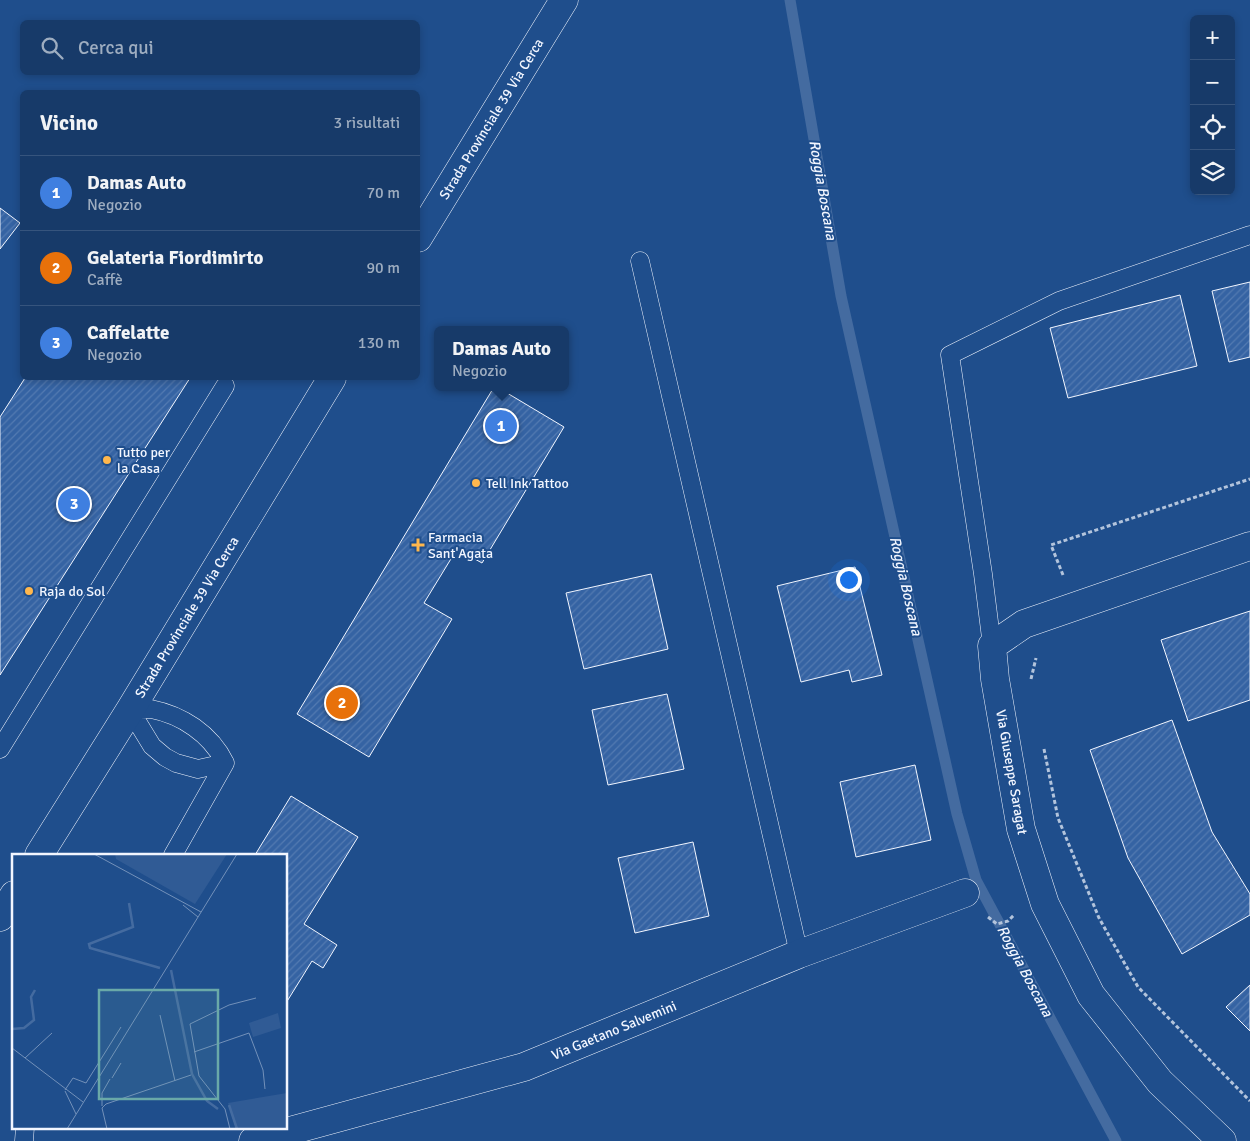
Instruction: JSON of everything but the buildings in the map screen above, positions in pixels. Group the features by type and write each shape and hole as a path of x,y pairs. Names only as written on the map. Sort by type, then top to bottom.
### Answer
{"street":[{"name":"Strada Provinciale 39 Via Cerca","path":"420,235 564,0"},
{"name":"Strada Provinciale 39 Via Cerca","path":"40,854 130,710 331,380"},
{"path":"992,646 1024,624 1250,546"},
{"name":"Via Giuseppe Saragat","path":"992,646 995,679 1021,829 1045,904 1091,995 1160,1082 1222,1141"},
{"path":"0,917 12,898"},
{"name":"Via Gaetano Salvemini","path":"252,1141 524,1067 799,954 974,902"}],"lane":[{"path":"992,646 950,355 1059,301 1250,235"},
{"path":"640,261 799,954"},
{"path":"0,749 225,386"},
{"path":"151,709 168,712 185,720 201,733 221,754 225,763 198,769 176,763 165,757 152,746 130,710 151,709"},
{"path":"174,854 225,763"},
{"path":"24,1141 25,1128"}],"path":[{"path":"1064,578 1051,545 1250,479"},
{"path":"1032,688 1030,678 1037,655"},
{"path":"1043,744 1058,818 1099,918 1138,987 1250,1101"},
{"path":"974,902 997,924 1008,921 1019,909"}],"waterway":[{"name":"Roggia Boscana","path":"790,0 841,296 957,814 976,880 1116,1141"}],"place":[{"name":"Damas Auto","path":"501,426"},
{"name":"Tutto per la Casa","path":"107,460"},
{"name":"Tell Ink Tattoo","path":"476,483"},
{"name":"Caffelatte","path":"74,504"},
{"name":"Farmacia Sant'Agata","path":"418,545"},
{"name":"Raja do Sol","path":"29,591"},
{"name":"Gelateria Fiordimirto","path":"342,703"}]}
